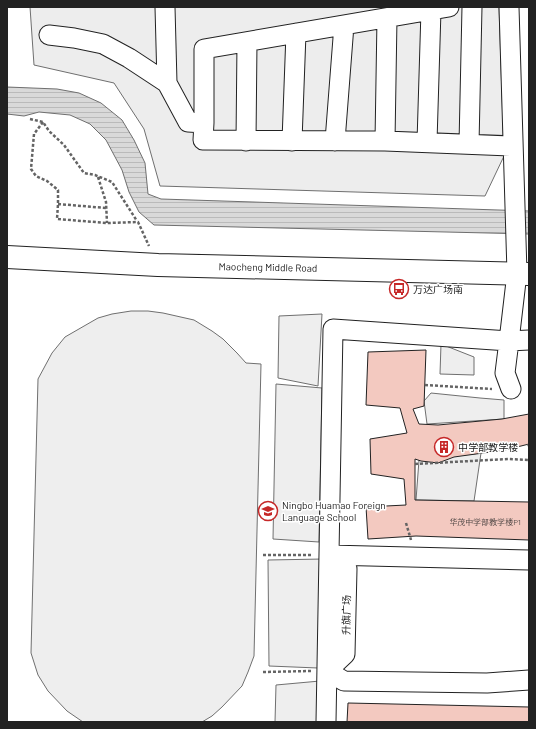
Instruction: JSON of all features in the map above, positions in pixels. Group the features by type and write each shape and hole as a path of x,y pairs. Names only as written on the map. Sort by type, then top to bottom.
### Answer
{"main road":[{"name":"Maocheng Middle Road","path":"7,257 158,265 523,273"}],"street":[{"path":"165,7 167,83 188,122 204,123"},
{"path":"469,144 472,7"},
{"path":"509,7 513,146 523,273 509,341 505,373 511,389"},
{"path":"428,142 440,9 204,50 203,140 385,141 513,146"},
{"path":"385,141 387,18"},
{"path":"335,141 344,25"},
{"path":"292,141 296,33"},
{"path":"49,35 103,44 129,58 167,83"},
{"path":"246,141 247,42"},
{"path":"529,340 509,341 333,330 329,555 529,560"},
{"name":"升旗广场","path":"327,671 345,654 347,569 329,555"},
{"path":"326,722 327,671 344,681 487,683 529,680"}],"path":[{"path":"30,119 42,122 64,145 84,173 98,176 112,182 138,222 158,265"},
{"path":"42,122 34,134 31,170 36,176 47,181 58,190 57,219 107,224 138,222"},
{"path":"98,176 106,202 107,224"},
{"path":"58,204 106,208"},
{"path":"425,385 511,389"},
{"path":"415,464 508,459 529,460"},
{"path":"263,555 329,555"},
{"path":"263,672 327,671"}],"shaded area":[{"path":"30,7 499,7 504,156 485,196 160,186 144,129 114,83 34,65"},
{"path":"7,87 57,89 79,93 101,103 122,120 145,163 148,194 161,199 529,211 529,234 154,225 139,212 129,192 122,170 106,140 90,124 70,115 39,112 24,116 7,114"},
{"path":"131,311 163,313 194,320 223,339 246,363 261,364 254,656 242,686 212,716 202,722 83,722 67,711 48,691 38,675 31,653 38,379 52,353 65,337 98,318"},
{"path":"322,314 318,386 278,378 279,316"},
{"path":"441,344 474,357 474,375 440,374"},
{"path":"276,384 322,388 319,542 273,539"},
{"path":"431,393 504,400 504,419 427,424 424,401"},
{"path":"481,453 474,501 416,500 419,460"},
{"path":"323,559 318,668 269,666 268,560"},
{"path":"320,681 319,722 275,722 276,685"}],"building":[{"name":"中学部教学楼","path":"426,350 424,406 413,409 419,424 438,425 502,419 529,414 529,444 505,450 454,457 438,463 415,459 415,500 529,502 529,540 416,536 368,539 366,507 406,505 404,479 371,474 370,439 407,433 400,408 366,405 368,352"},
{"path":"348,703 529,707 529,722 347,722"}],"place":[{"name":"万达广场南","path":"399,289"},
{"name":"中学部教学楼","path":"444,447"},
{"name":"Ningbo Huamao Foreign Language School","path":"268,511"}]}
